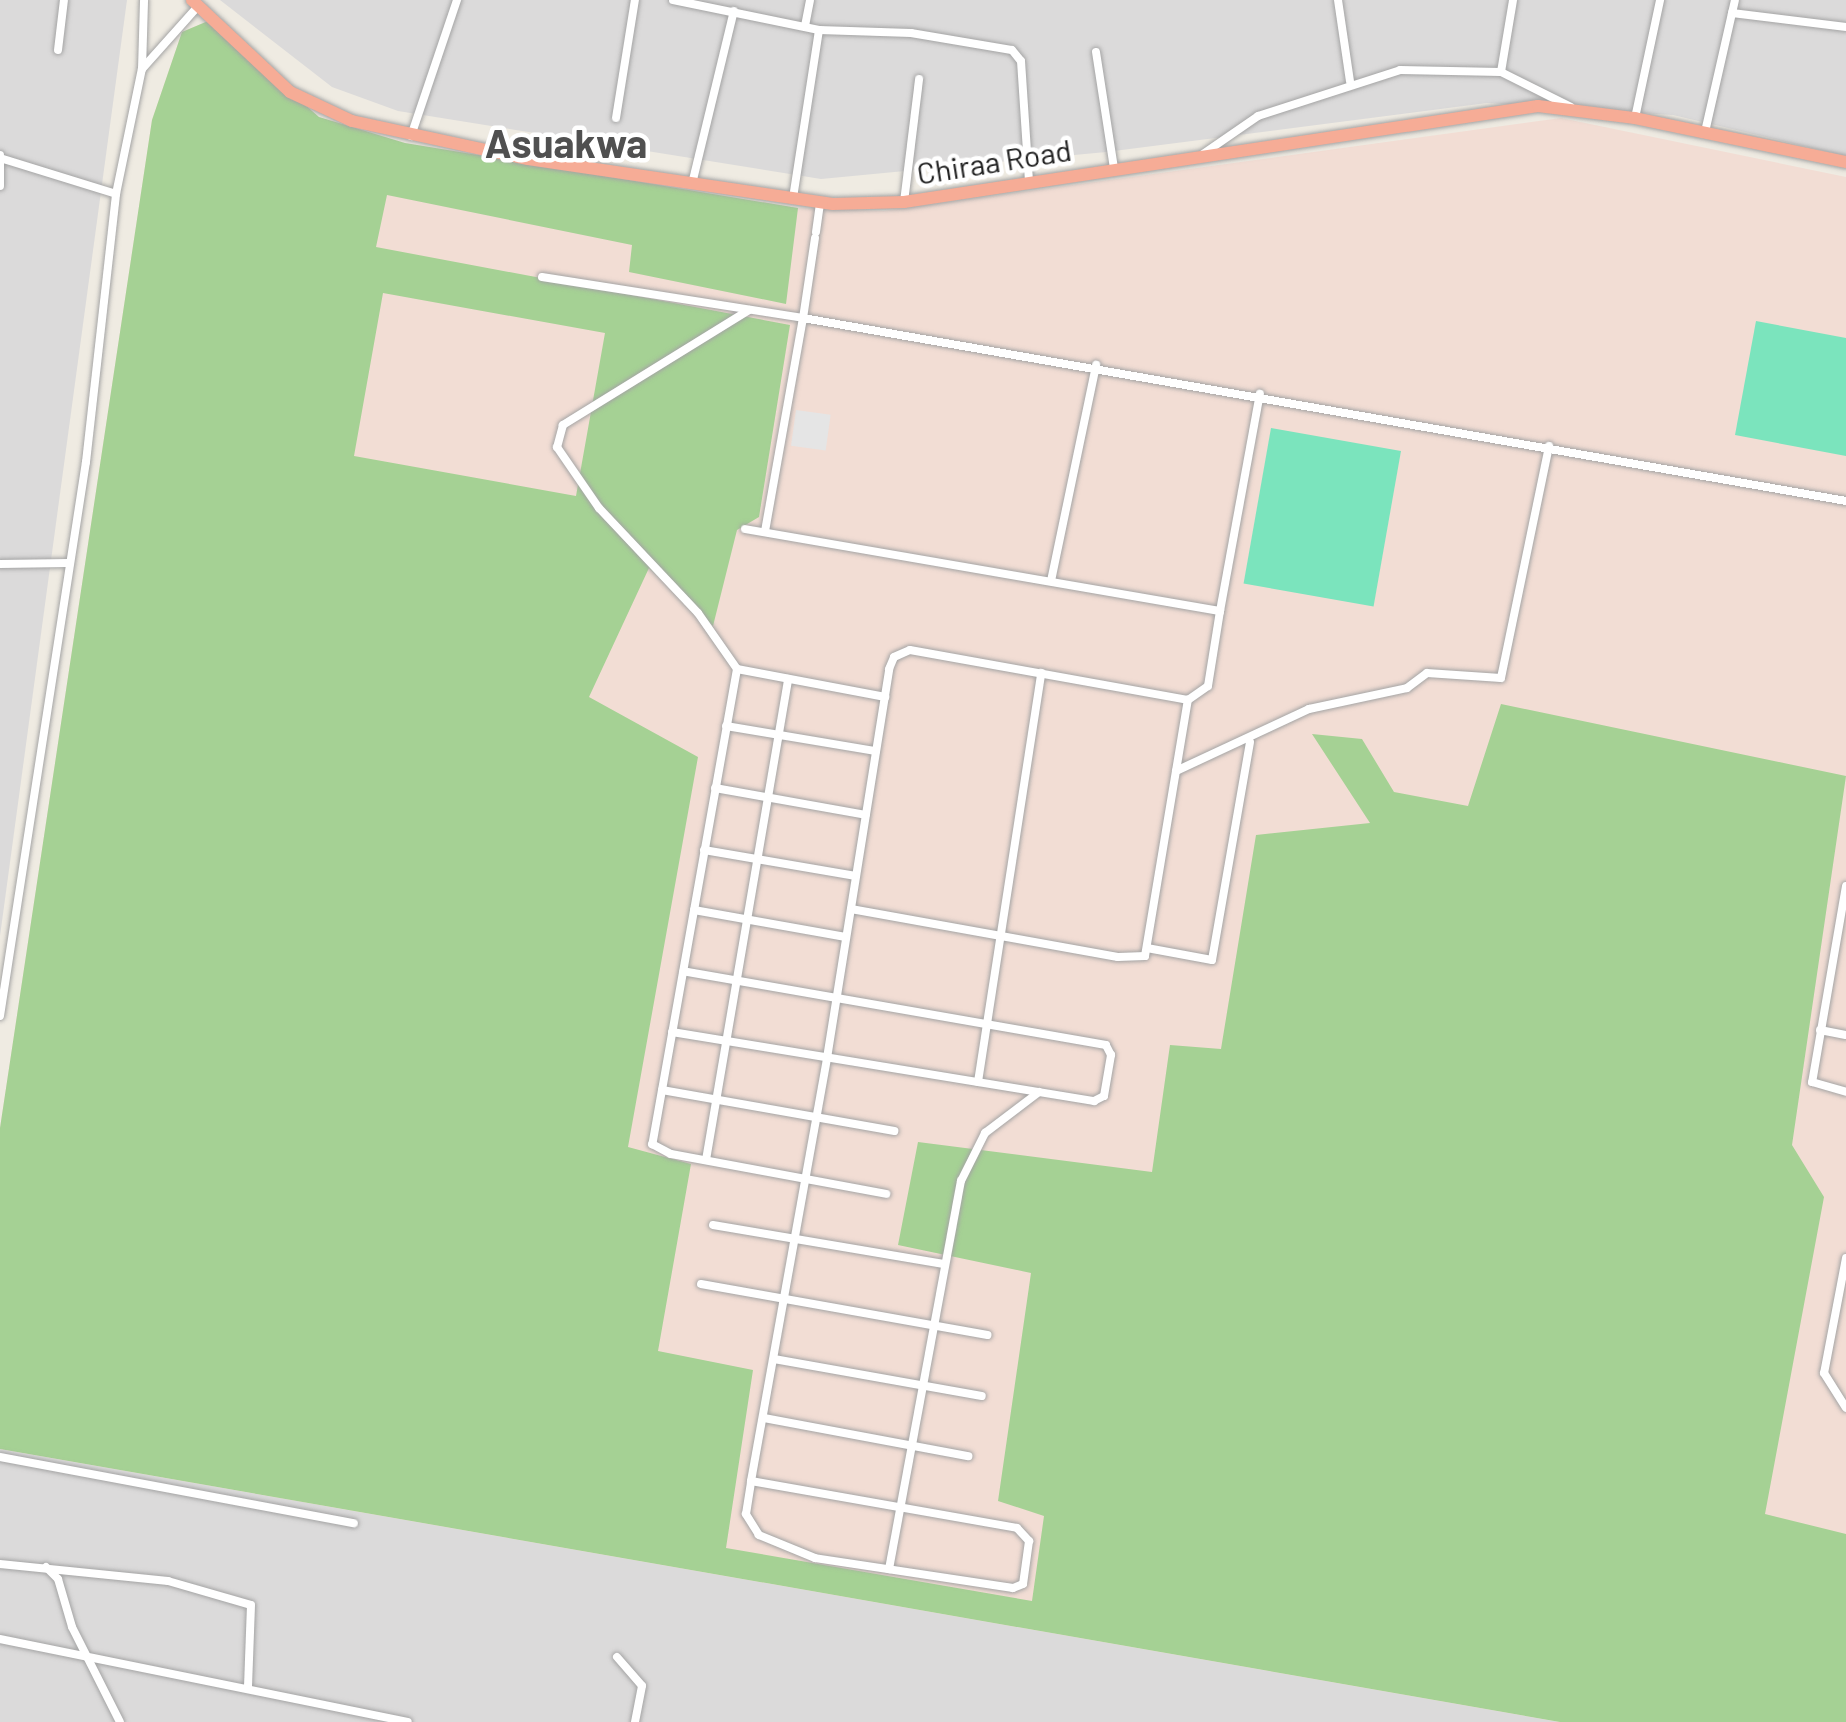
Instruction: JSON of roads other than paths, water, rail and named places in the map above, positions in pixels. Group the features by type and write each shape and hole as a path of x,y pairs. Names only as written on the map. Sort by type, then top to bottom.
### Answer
{"highway":[{"name":"Chiraa Road","path":"196,2 306,103 412,136 820,202 904,202 1449,116 1572,108 1846,162"}],"street":[{"path":"58,50 64,0"},
{"path":"0,1016 68,563 116,194 142,69 144,0"},
{"path":"412,136 457,0"},
{"path":"616,118 635,0"},
{"path":"673,0 714,4 820,30 912,33 1018,54 1029,181"},
{"path":"805,26 810,0"},
{"path":"1338,0 1350,82"},
{"path":"1501,72 1513,0"},
{"path":"1634,118 1660,0"},
{"path":"1704,132 1735,0"},
{"path":"142,69 196,2"},
{"path":"692,184 734,11"},
{"path":"1732,13 1846,27"},
{"path":"793,199 820,30"},
{"path":"1096,52 1114,168"},
{"path":"1203,154 1258,116 1350,82 1400,70 1501,72 1572,108"},
{"path":"904,202 920,79"},
{"path":"0,186 0,157 116,194"},
{"path":"765,532 820,202"},
{"path":"542,277 1096,365 1846,500"},
{"path":"748,310 563,425 556,447 599,508 698,613 736,669 652,1144 706,1160 886,1194"},
{"path":"1050,580 1096,365"},
{"path":"850,909 1134,960 1146,948 1188,700 1208,686 1260,394"},
{"path":"1176,771 1250,742 1309,709 1407,688 1427,672 1501,678 1549,446"},
{"path":"745,529 1220,611"},
{"path":"0,564 68,563"},
{"path":"752,1481 1017,1528 1028,1540 1023,1584 1013,1588 814,1558 759,1535 746,1514 827,1058 885,697 894,657 910,650 1188,700"},
{"path":"736,669 885,697"},
{"path":"978,1082 1040,672"},
{"path":"706,1160 788,679"},
{"path":"726,726 876,751"},
{"path":"1146,948 1212,960 1250,742"},
{"path":"715,788 866,815"},
{"path":"704,850 856,876"},
{"path":"1846,886 1844,918 1812,1084 1846,1092"},
{"path":"694,910 846,938"},
{"path":"672,1032 1101,1101 1111,1049 683,971"},
{"path":"1820,1030 1846,1036"},
{"path":"662,1090 894,1132"},
{"path":"890,1570 961,1181 985,1133 1039,1092"},
{"path":"712,1225 944,1264"},
{"path":"1845,1254 1825,1380 1846,1408"},
{"path":"701,1284 988,1335"},
{"path":"1834,1316 1846,1318"},
{"path":"774,1359 982,1396"},
{"path":"764,1418 968,1456"},
{"path":"0,1457 354,1522"},
{"path":"0,1564 168,1582 251,1605 248,1688"},
{"path":"46,1567 58,1579 86,1656 120,1722"},
{"path":"0,1639 408,1722"},
{"path":"617,1656 642,1686 635,1722"},
{"path":"338,1709 340,1722"}],"district":[{"name":"Asuakwa","path":"566,142"}]}
